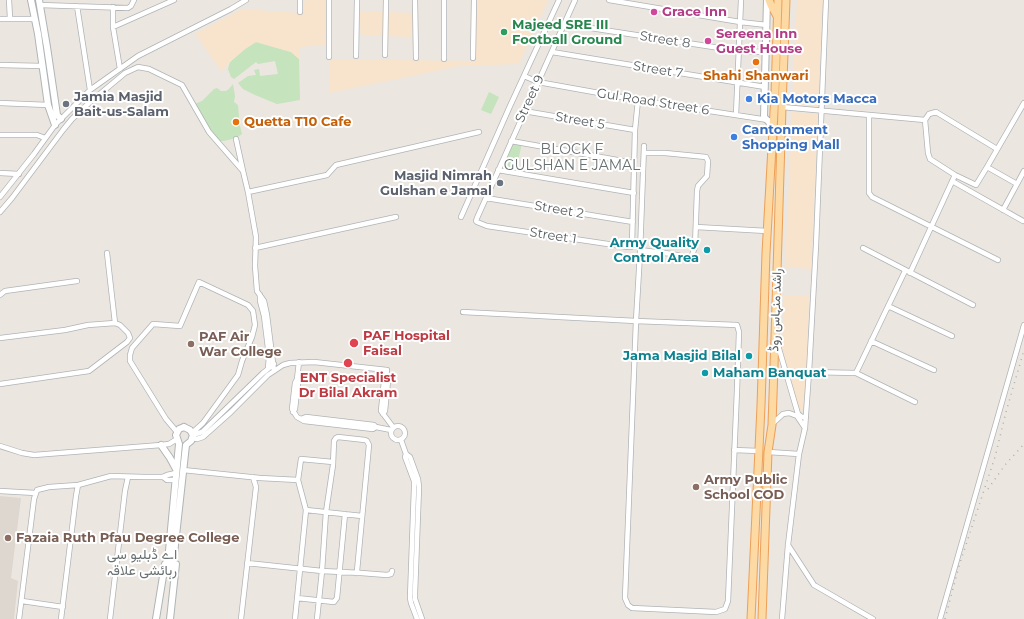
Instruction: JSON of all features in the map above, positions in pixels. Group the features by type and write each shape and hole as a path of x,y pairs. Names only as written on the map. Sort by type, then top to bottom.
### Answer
{"main road":[{"path":"768,0 777,17"},
{"name":"راشد منہاس روڈ","path":"751,619 778,0"},
{"name":"راشد منہاس روڈ","path":"762,619 768,452 772,425 786,0"},
{"path":"776,57 780,54 782,32 785,22"},
{"path":"775,94 779,80 780,66 783,62"}],"street":[{"path":"9,0 10,18"},
{"path":"31,0 43,66 48,105 55,125"},
{"path":"60,119 57,115 39,3 128,8 134,0"},
{"path":"165,0 173,0"},
{"path":"113,28 173,0"},
{"path":"0,197 60,119 90,90 138,56 232,9 246,0"},
{"path":"300,0 300,12"},
{"path":"329,0 329,57"},
{"path":"356,56 357,0"},
{"path":"385,55 386,0"},
{"path":"415,0 416,58"},
{"path":"444,0 444,59"},
{"path":"473,58 474,0"},
{"path":"461,217 559,0"},
{"name":"Street 9","path":"476,221 575,0"},
{"path":"609,0 740,22 767,25"},
{"path":"736,115 741,0"},
{"path":"768,0 764,117 768,120 773,132"},
{"path":"782,619 788,545 799,454 806,417 826,0"},
{"path":"77,6 90,90"},
{"path":"113,7 113,28 120,69"},
{"path":"0,18 35,19"},
{"name":"Street 8","path":"565,24 739,51 766,52"},
{"name":"Street 7","path":"552,52 765,87"},
{"path":"0,65 43,66"},
{"path":"0,212 72,119 125,73 138,67 149,69 182,85 209,132 242,171"},
{"name":"Gul Road Street 6","path":"524,76 538,82 638,100 768,120"},
{"path":"633,222 635,130 638,100"},
{"path":"0,103 48,105"},
{"path":"997,149 936,112 928,114 925,120 928,153 930,159 955,175 976,185 1024,103"},
{"path":"782,107 925,120"},
{"name":"Street 5","path":"524,111 635,130"},
{"path":"869,114 870,195 876,200 998,260"},
{"path":"248,192 327,175 336,164 479,132"},
{"path":"0,135 37,136 45,138"},
{"path":"236,139 256,237 255,266 257,291 264,301 266,308 274,371"},
{"path":"511,141 634,162"},
{"path":"463,312 636,321 737,325 739,332 728,601 725,609 716,612 632,608 628,605 625,598 636,321 644,146"},
{"path":"640,250 691,258 695,247 697,191 698,186 707,176 708,161 706,157 644,153"},
{"path":"987,167 1017,184"},
{"path":"498,170 634,193"},
{"path":"1003,210 1024,171"},
{"path":"0,173 19,174"},
{"path":"910,273 955,175"},
{"path":"952,181 1023,221"},
{"name":"Street 2","path":"486,198 633,222"},
{"path":"255,248 396,217"},
{"name":"Street 1","path":"476,221 487,226 628,247 632,244 633,222"},
{"path":"696,227 767,231"},
{"path":"863,248 973,305"},
{"path":"107,253 115,322"},
{"path":"856,373 905,270"},
{"path":"0,295 5,291 77,281"},
{"path":"171,562 177,498 178,471 179,444 176,435 177,432 166,419 130,361 130,355 132,348 153,324 180,326 199,282 248,305 253,311 255,325 238,375 186,445 178,471 175,480 177,498"},
{"path":"260,295 269,356 268,375"},
{"path":"888,306 952,336"},
{"path":"0,338 115,322 128,333 130,338 127,342 89,371 0,384"},
{"path":"940,619 1024,325"},
{"path":"775,337 796,410 798,414 806,417"},
{"path":"871,341 934,370"},
{"path":"298,362 298,383 295,409 293,412 297,417 301,419 306,417 374,425 376,427 392,429 396,426 400,426 405,430 404,437 401,440"},
{"path":"177,432 184,427 188,428 192,435 197,439 203,437 231,412 268,375 283,365 290,363 314,362 387,370 386,377 388,381 385,411 383,414 392,429 390,434 394,440 401,440"},
{"path":"192,435 202,432 268,368 274,364"},
{"path":"809,372 856,373 915,402"},
{"path":"772,425 783,414 789,413 797,416 805,428"},
{"path":"317,619 326,512 333,462 334,441 336,438 340,437 365,440 369,444 356,573"},
{"path":"0,446 34,455 169,444 177,439"},
{"path":"401,440 406,454 405,457 414,481 410,598 417,619"},
{"path":"160,445 178,471"},
{"path":"734,450 759,451"},
{"path":"768,452 799,454"},
{"path":"406,454 410,457 418,479 419,487 415,599 422,619"},
{"path":"295,619 306,510 298,480 301,459 333,462"},
{"path":"20,619 34,499 37,490 49,487 78,485 111,476 163,477 178,471 253,478 298,480"},
{"path":"110,619 125,491 128,477"},
{"path":"163,477 166,480 175,480"},
{"path":"241,619 256,487 253,478"},
{"path":"61,619 78,485"},
{"path":"0,491 36,493"},
{"path":"306,510 362,516"},
{"path":"297,598 334,602 337,598 345,514"},
{"path":"788,545 814,585 873,619"},
{"path":"156,619 165,564 171,562 176,564 170,619"},
{"path":"247,563 387,576 391,574 392,571"},
{"path":"22,601 63,607"}],"shaded area":[{"name":"Fazaia Ruth Pfau Degree College","path":"0,496 21,498 11,578 18,581 14,619 0,619"}],"green space":[{"path":"256,42 291,52 299,59 300,100 277,104 243,89 238,83 248,76 256,75 254,70 259,69 260,76 278,74 275,61 258,64 256,62 234,79 231,77 228,69 230,62"},
{"path":"233,84 235,96 234,102 238,105 238,118 242,134 236,138 218,141 195,104 202,101 214,89 217,88 221,91 226,91"},
{"path":"489,92 499,97 491,114 481,110"},
{"path":"511,141 522,143 516,170 500,167"}],"sand":[{"path":"305,0 325,0 325,45 299,47 299,59 291,52 256,42 230,62 222,72 195,34 242,9 299,13 299,22"},
{"path":"475,0 548,0 519,64 460,66 329,93 329,59 475,61"},
{"path":"797,0 823,0 818,107 792,105"},
{"path":"359,11 413,13 412,37 361,35"},
{"path":"792,112 818,114 811,269 785,267"},
{"path":"784,295 809,296 807,375 804,407 800,412 782,348"}],"railway":[{"path":"945,619 959,566 995,457 1024,350"},
{"path":"988,489 1005,465 1024,444"}],"place":[{"name":"Grace Inn","path":"654,12"},
{"name":"Majeed SRE III Football Ground","path":"504,32"},
{"name":"Sereena Inn Guest House","path":"708,41"},
{"name":"Shahi Shanwari","path":"756,62"},
{"name":"Kia Motors Macca","path":"749,99"},
{"name":"Jamia Masjid Bait-us-Salam","path":"66,104"},
{"name":"Quetta T10 Cafe","path":"236,122"},
{"name":"Cantonment Shopping Mall","path":"734,137"},
{"name":"Masjid Nimrah Gulshan e Jamal","path":"500,183"},
{"name":"Army Quality Control Area","path":"707,250"},
{"name":"PAF Hospital Faisal","path":"354,343"},
{"name":"PAF Air War College","path":"191,344"},
{"name":"Jama Masjid Bilal","path":"749,356"},
{"name":"ENT Specialist Dr Bilal Akram","path":"348,363"},
{"name":"Maham Banquat","path":"705,373"},
{"name":"Army Public School COD","path":"696,487"},
{"name":"Fazaia Ruth Pfau Degree College","path":"8,538"}],"district":[{"name":"BLOCK F GULSHAN E JAMAL","path":"572,158"},
{"name":"اے ڈبلیو سی رہائشی علاقہ","path":"142,564"}]}
